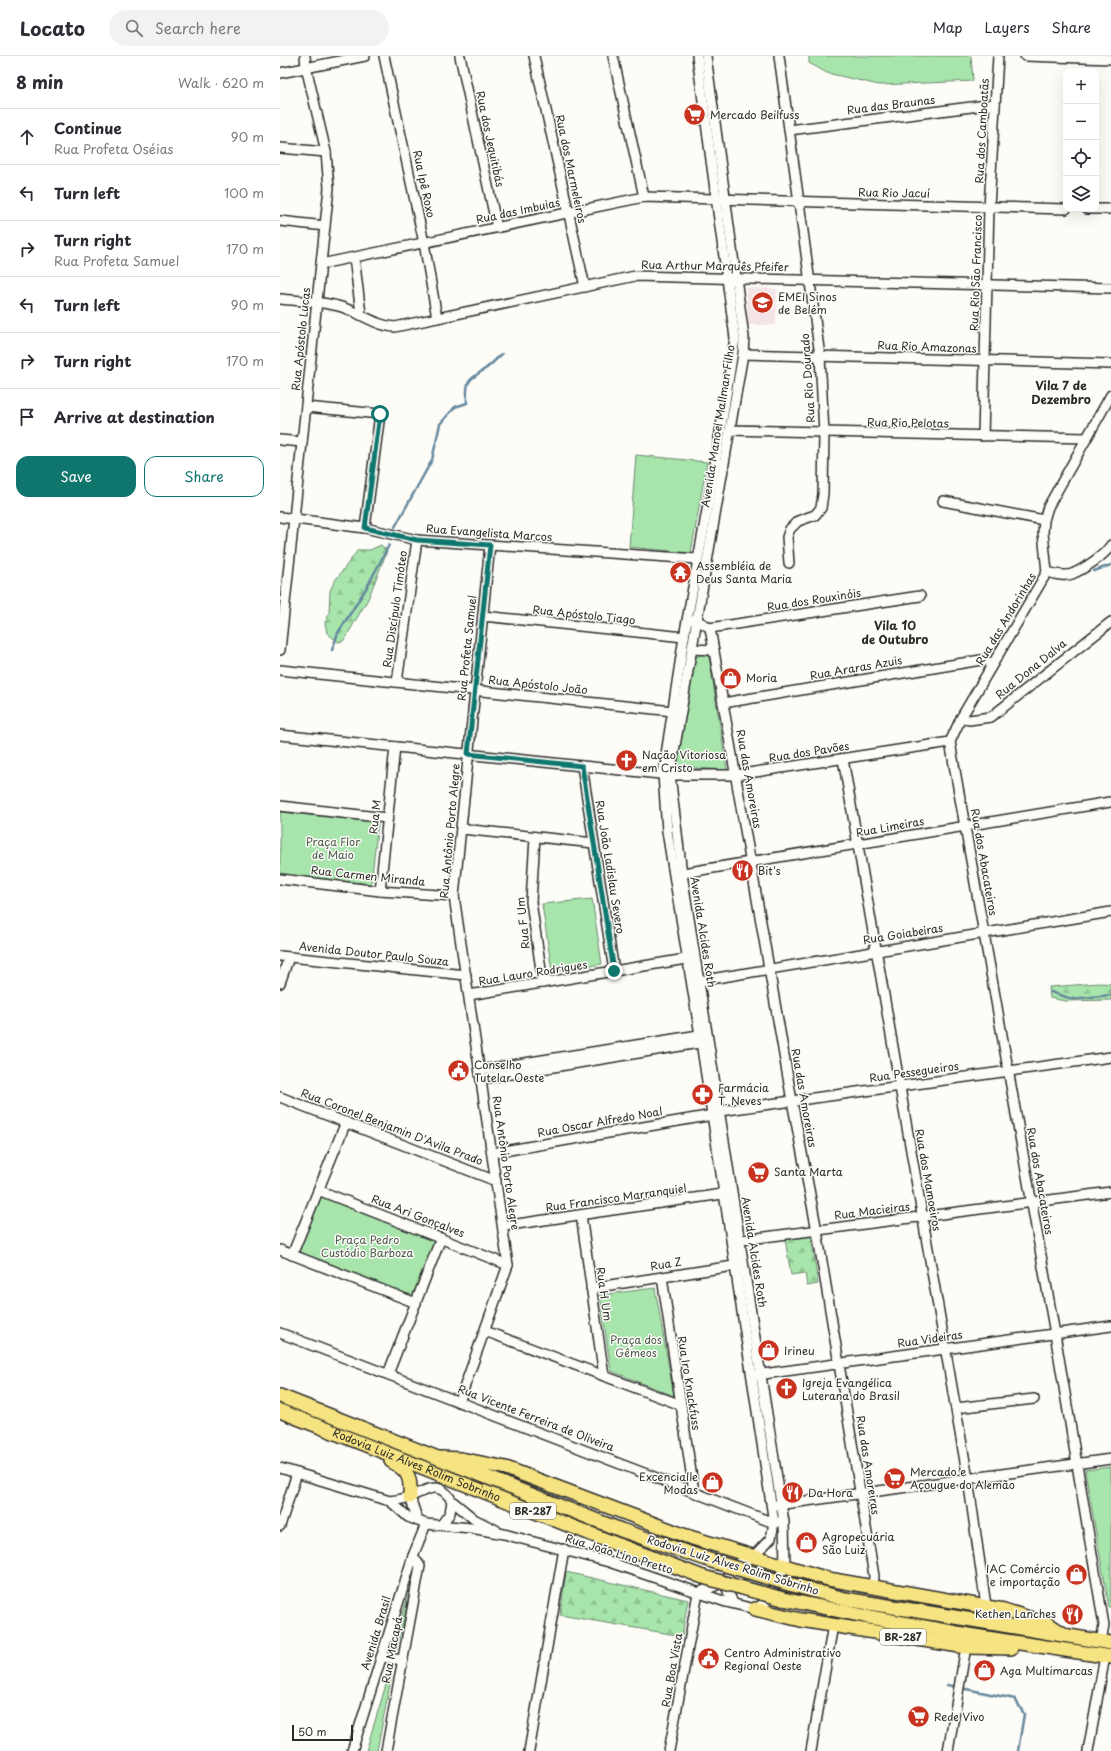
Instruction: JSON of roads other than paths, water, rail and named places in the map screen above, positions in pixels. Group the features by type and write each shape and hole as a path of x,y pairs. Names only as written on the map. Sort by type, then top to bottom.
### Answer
{"highway":[{"name":"Rodovia Luiz Alves Rolim Sobrinho","path":"280,1396 621,1530 712,1561 789,1584 845,1599 1106,1642"},
{"name":"Rodovia Luiz Alves Rolim Sobrinho","path":"280,1411 608,1542 703,1577 782,1599 864,1616 968,1635 1108,1656"},
{"path":"364,1444 400,1466 406,1472 410,1479 410,1497"},
{"name":"BR-287","path":"441,1458 461,1459 506,1468 686,1536 828,1579 1004,1610 1048,1624 1065,1635"},
{"name":"BR-287","path":"755,1609 801,1620 966,1647 1053,1647"}],"street":[{"name":"Rua Apóstolo Lucas","path":"280,650 283,594 294,518 329,188 326,152 306,67 305,56"},
{"path":"280,72 365,56"},
{"name":"Rua Ipê Roxo","path":"384,56 424,243 437,318"},
{"name":"Rua dos Jequitibás","path":"460,56 497,228"},
{"name":"Rua dos Marmeleiros","path":"534,56 585,287"},
{"path":"613,56 644,197"},
{"name":"Avenida Manoel Mallman Filho","path":"666,775 692,649 743,354 744,337 732,279 721,200 697,56"},
{"name":"Avenida Manoel Mallman Filho","path":"706,56 721,200"},
{"name":"Rua Rio Dourado","path":"779,56 820,356 824,433 823,494 821,508 815,515 798,521 790,529 787,537 790,563"},
{"name":"Rua dos Camboatãs","path":"990,207 998,56"},
{"path":"1026,56 1111,59"},
{"name":"Rua das Braunas","path":"789,130 996,104"},
{"path":"280,148 326,152"},
{"name":"Rua das Imbuias","path":"321,264 644,197 721,200"},
{"name":"Rua Rio Jacuí","path":"721,200 1063,209"},
{"name":"Rua Rio São Francisco","path":"983,436 990,207"},
{"path":"1099,210 1111,210"},
{"path":"280,221 325,226"},
{"path":"354,257 361,314"},
{"name":"Rua Arthur Marquês Pfeifer","path":"280,299 338,306 361,314 385,326 395,327 635,276 1111,288"},
{"name":"Avenida Manoel Mallman Filho","path":"666,775 673,712 684,637 713,477 735,338 732,279"},
{"name":"Rua Rio Amazonas","path":"743,354 1111,364"},
{"name":"Rua das Andorinhas","path":"950,742 961,718 1047,572 1043,533 1044,520 1048,507 1111,395"},
{"path":"306,407 380,414 365,528"},
{"name":"Rua Rio Pelotas","path":"730,430 1086,438"},
{"path":"280,440 302,442"},
{"path":"943,501 1044,520"},
{"name":"Rua Evangelista Marcos","path":"280,517 365,528 417,540 697,559"},
{"name":"Rua Discípulo Timóteo","path":"397,682 417,540"},
{"name":"Rua Profeta Samuel","path":"468,754 490,545"},
{"path":"1047,572 1060,575 1072,574 1101,557 1111,545"},
{"name":"Rua dos Rouxinóis","path":"710,628 920,596"},
{"name":"Rua Apóstolo Tiago","path":"483,616 684,637"},
{"path":"687,620 697,620 710,628"},
{"name":"Rua Dona Dalva","path":"961,718 969,720 991,717 1111,622"},
{"name":"Rua das Amoreiras","path":"710,628 792,1101 817,1230 874,1576 873,1588"},
{"path":"692,649 714,650"},
{"name":"Rua Araras Azuis","path":"723,703 981,660 993,663"},
{"name":"Rua Apóstolo João","path":"280,670 673,712"},
{"name":"Rua dos Pavões","path":"280,735 666,775 736,775 950,742"},
{"name":"Rua dos Abacateiros","path":"950,742 1077,1464 1107,1623"},
{"name":"Rua M","path":"380,891 395,747"},
{"name":"Rua Antônio Porto Alegre","path":"459,1402 508,1265 454,896 462,829 468,754"},
{"name":"Rua dos Mamoeiros","path":"843,759 968,1479 986,1606"},
{"name":"Rua João Ladislau Severo","path":"582,766 614,971"},
{"name":"Avenida Alcides Roth","path":"666,775 667,830 678,874 729,1194 756,1374 774,1522 771,1538 753,1557"},
{"name":"Rua Limeiras","path":"678,874 1110,802"},
{"path":"280,806 387,818"},
{"path":"462,829 594,843"},
{"name":"Rua F Um","path":"535,837 531,902 543,983"},
{"name":"Rua Carmen Miranda","path":"280,879 380,891 454,896"},
{"name":"Rua Goiabeiras","path":"699,981 1111,912"},
{"path":"280,983 285,957"},
{"name":"Avenida Doutor Paulo Souza","path":"285,957 466,975"},
{"name":"Avenida Alcides Roth","path":"692,959 699,981 704,1038"},
{"name":"Rua Lauro Rodrigues","path":"469,995 692,959"},
{"path":"480,1074 704,1038"},
{"name":"Rua Pessegueiros","path":"716,1113 792,1101 1111,1057"},
{"name":"Rua Coronel Benjamin D'Avila Prado","path":"280,1097 496,1181"},
{"name":"Rua Oscar Alfredo Noal","path":"492,1153 716,1113"},
{"path":"292,1255 346,1122"},
{"name":"Rua Ari Gonçalves","path":"318,1190 508,1265"},
{"name":"Rua Macieiras","path":"735,1241 1111,1192"},
{"name":"Rua Francisco Marranquiel","path":"503,1226 729,1194"},
{"name":"Rua H Um","path":"581,1215 604,1376"},
{"path":"388,1374 441,1238"},
{"path":"280,1250 416,1303"},
{"name":"Rua Z","path":"591,1288 739,1265"},
{"name":"Rua Iro Knackfuss","path":"662,1277 694,1492"},
{"name":"Rua Videiras","path":"756,1374 1111,1326"},
{"path":"485,1331 681,1405"},
{"name":"Rua Vicente Ferreira de Oliveira","path":"280,1333 694,1492 774,1522 784,1522"},
{"name":"Avenida Alcides Roth","path":"756,1374 782,1504 785,1566"},
{"path":"956,1408 1034,1399"},
{"path":"772,1506 1111,1459"},
{"name":"Rua João Lino Pretto","path":"280,1468 390,1501 408,1517 422,1522 504,1534 564,1549 609,1562 698,1593"},
{"path":"280,1526 297,1473"},
{"path":"422,1522 410,1497 428,1488 435,1487 448,1494 452,1501 450,1513 442,1524"},
{"name":"Rua João Lino Pretto","path":"390,1501 410,1497"},
{"name":"Rua João Lino Pretto","path":"452,1501 474,1518 504,1534"},
{"name":"Avenida Brasil","path":"352,1751 413,1556 422,1522"},
{"path":"529,1751 564,1549"},
{"name":"Rua Macapá","path":"386,1751 420,1566 413,1556"},
{"path":"698,1593 724,1582 734,1565 753,1557"},
{"path":"755,1609 766,1602 785,1566"},
{"path":"724,1582 733,1603"},
{"name":"BR-287","path":"698,1593 755,1609"},
{"name":"Rua Boa Vista","path":"670,1751 698,1593"},
{"path":"1106,1642 1107,1623"},
{"path":"811,1751 833,1625"},
{"path":"948,1751 966,1647"},
{"path":"1088,1751 1108,1656"},
{"path":"381,1657 403,1660"}],"waterway":[{"path":"395,527 432,460 440,424 455,407 467,403 467,390 471,379 502,354"},
{"path":"332,650 338,633 367,587 389,545"},
{"path":"1094,571 1111,565"},
{"path":"1051,992 1072,999 1111,995"},
{"path":"947,1685 957,1687"},
{"path":"961,1688 1015,1699 1024,1714 1018,1751"}],"place":[{"name":"Mercado Beilfuss","path":"695,115"},
{"name":"EMEI Sinos de Belém","path":"762,303"},
{"name":"Assembléia de Deus Santa Maria","path":"681,572"},
{"name":"Moria","path":"730,678"},
{"name":"Nação Vitoriosa em Cristo","path":"627,761"},
{"name":"Bit's","path":"742,871"},
{"name":"Conselho Tutelar Oeste","path":"459,1071"},
{"name":"Farmácia T. Neves","path":"702,1094"},
{"name":"Santa Marta","path":"758,1172"},
{"name":"Irineu","path":"768,1351"},
{"name":"Igreja Evangélica Luterana do Brasil","path":"787,1389"},
{"name":"Mercado e Açougue do Alemão","path":"894,1478"},
{"name":"Excencialle Modas","path":"713,1483"},
{"name":"Da Hora","path":"792,1493"},
{"name":"Agropecuária São Luiz","path":"807,1543"},
{"name":"IAC Comércio e importação","path":"1076,1575"},
{"name":"Kethen Lanches","path":"1072,1614"},
{"name":"Centro Administrativo Regional Oeste","path":"708,1659"},
{"name":"Aga Multimarcas","path":"985,1671"},
{"name":"Rede Vivo","path":"919,1717"}],"district":[{"name":"Vila 7 de Dezembro","path":"1061,393"},
{"name":"Vila 10 de Outubro","path":"895,633"}],"park label":[{"name":"Praça Flor de Maio","path":"333,848"},
{"name":"Praça Pedro Custódio Barboza","path":"367,1246"},
{"name":"Praça dos Gêmeos","path":"636,1346"}]}
